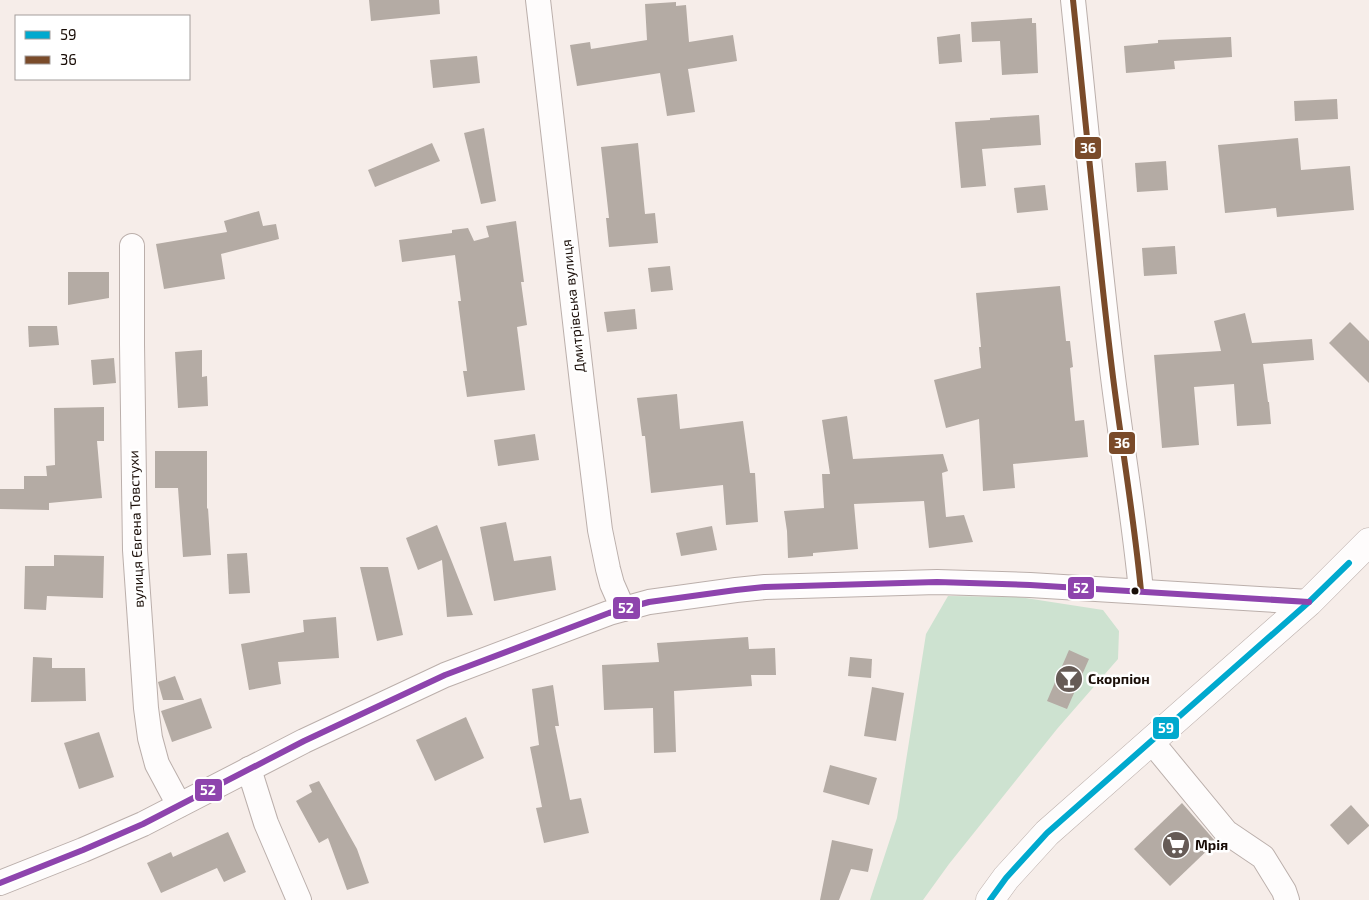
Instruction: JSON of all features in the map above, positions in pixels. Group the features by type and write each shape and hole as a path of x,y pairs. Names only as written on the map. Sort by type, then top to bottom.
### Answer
{"main road":[{"path":"990,900 1006,878 1047,833 1309,602 1369,542"}],"street":[{"name":"Дмитрівська вулиця","path":"538,0 600,530 612,584 623,609"},
{"path":"1073,0 1102,285 1141,591"},
{"name":"вулиця Євгена Товстухи","path":"132,246 135,550 147,716 157,764 179,805"},
{"path":"0,883 122,834 304,741 445,675 609,613 667,599 736,590 803,585 979,582 1309,602"},
{"path":"1151,741 1226,832 1262,857 1284,891 1287,900"},
{"path":"249,769 270,833 299,900"}],"green space":[{"path":"948,596 1019,597 1103,610 1119,631 1118,659 1057,729 949,864 923,900 870,900 897,818 926,634"}],"building":[{"path":"369,0 439,0 440,14 371,21"},
{"path":"676,2 676,6 686,5 689,42 733,35 737,61 688,69 695,112 667,116 660,73 577,86 570,45 590,42 591,49 647,40 645,4"},
{"path":"1032,18 1032,23 1036,23 1038,73 1002,75 1000,41 972,42 971,22"},
{"path":"960,34 962,62 939,64 937,37"},
{"path":"1231,37 1232,57 1174,61 1175,69 1126,73 1124,46 1158,43 1158,40"},
{"path":"477,56 480,83 433,88 430,60"},
{"path":"1337,99 1338,119 1295,121 1294,101"},
{"path":"1039,115 1041,145 982,149 986,186 961,188 955,122"},
{"path":"484,128 496,201 481,204 464,133"},
{"path":"1298,138 1301,170 1350,166 1354,210 1277,217 1276,208 1225,213 1218,145"},
{"path":"432,143 440,161 375,187 368,170"},
{"path":"638,143 645,214 655,213 658,243 609,247 606,218 609,218 601,147"},
{"path":"1166,161 1168,190 1137,192 1135,163"},
{"path":"1045,185 1048,210 1017,213 1014,188"},
{"path":"259,211 263,226 276,224 279,239 221,254 225,279 164,289 156,244 227,232 224,221"},
{"path":"516,221 524,282 521,282 527,325 517,327 525,390 467,397 463,371 467,371 458,301 461,301 455,255 402,262 399,240 452,233 452,230 468,228 474,241 489,237 486,226"},
{"path":"1175,246 1177,274 1144,276 1142,248"},
{"path":"670,266 673,290 651,292 648,268"},
{"path":"68,272 109,272 109,298 68,305"},
{"path":"1060,286 1066,341 1070,341 1073,367 1070,368 1075,421 1084,420 1088,457 1013,464 1015,488 983,491 979,419 946,428 934,380 981,368 976,293"},
{"path":"635,309 637,329 607,332 604,312"},
{"path":"1245,313 1252,343 1312,339 1314,360 1263,364 1271,424 1237,426 1234,384 1194,387 1199,445 1162,448 1154,355 1221,351 1214,321"},
{"path":"1350,322 1369,341 1369,383 1329,343"},
{"path":"28,326 57,326 59,345 29,347"},
{"path":"202,350 202,377 207,376 208,406 178,408 175,352"},
{"path":"114,358 116,383 93,385 91,360"},
{"path":"677,394 680,429 743,421 750,473 755,473 758,522 726,525 723,485 651,493 645,436 642,436 637,398"},
{"path":"104,407 104,441 97,441 102,498 49,503 49,510 0,509 0,489 24,489 24,476 47,476 46,466 55,465 54,408"},
{"path":"847,416 853,459 943,454 948,471 942,473 946,517 964,515 973,542 929,548 924,501 854,504 858,549 813,553 813,556 788,558 784,511 824,508 822,474 830,474 822,420"},
{"path":"535,434 539,460 498,466 494,440"},
{"path":"155,451 207,451 207,509 211,555 183,557 178,488 155,488"},
{"path":"506,522 514,561 551,556 556,590 494,601 480,527"},
{"path":"437,525 473,615 447,617 442,560 418,570 406,538"},
{"path":"712,526 717,550 681,556 676,533"},
{"path":"247,553 250,593 229,594 227,554"},
{"path":"54,555 104,556 103,598 47,596 46,610 24,609 25,566 54,566"},
{"path":"360,567 388,567 403,635 377,641"},
{"path":"336,617 339,658 278,662 281,684 249,690 241,644 304,632 303,620"},
{"path":"748,637 749,649 775,648 776,675 751,675 752,686 674,691 676,752 654,753 653,708 604,710 602,665 659,662 657,643"},
{"path":"1069,650 1089,659 1067,709 1047,701"},
{"path":"33,657 52,658 52,668 85,668 86,701 31,702"},
{"path":"850,657 872,659 871,678 848,676"},
{"path":"175,676 184,700 163,700 158,682"},
{"path":"553,685 559,726 555,726 570,800 581,798 589,833 544,843 536,808 542,807 530,747 539,745 532,689"},
{"path":"872,687 904,693 896,741 864,736"},
{"path":"201,698 212,728 172,742 161,711"},
{"path":"466,717 484,758 435,781 416,740"},
{"path":"99,732 114,777 79,789 64,743"},
{"path":"830,765 877,778 869,805 823,792"},
{"path":"319,781 357,849 369,883 347,890 328,838 319,843 296,801 312,792 309,785"},
{"name":"Мрія","path":"1182,803 1216,842 1170,886 1134,849"},
{"path":"1351,805 1369,826 1348,845 1330,825"},
{"path":"228,832 246,872 224,882 217,868 161,893 147,863 171,852 173,857"},
{"path":"832,840 873,849 868,872 851,869 839,900 820,900"}],"transit line":[{"name":"36","path":"1073,0 1096,231 1141,591"},
{"name":"59","path":"990,900 1006,878 1047,833 1309,602 1349,563"},
{"name":"52","path":"0,883 143,824 304,741 445,675 609,613 649,602 765,587 937,582 1030,585 1309,602"}],"place":[{"name":"Скорпіон","path":"1069,679"},
{"name":"Мрія","path":"1176,845"}]}
